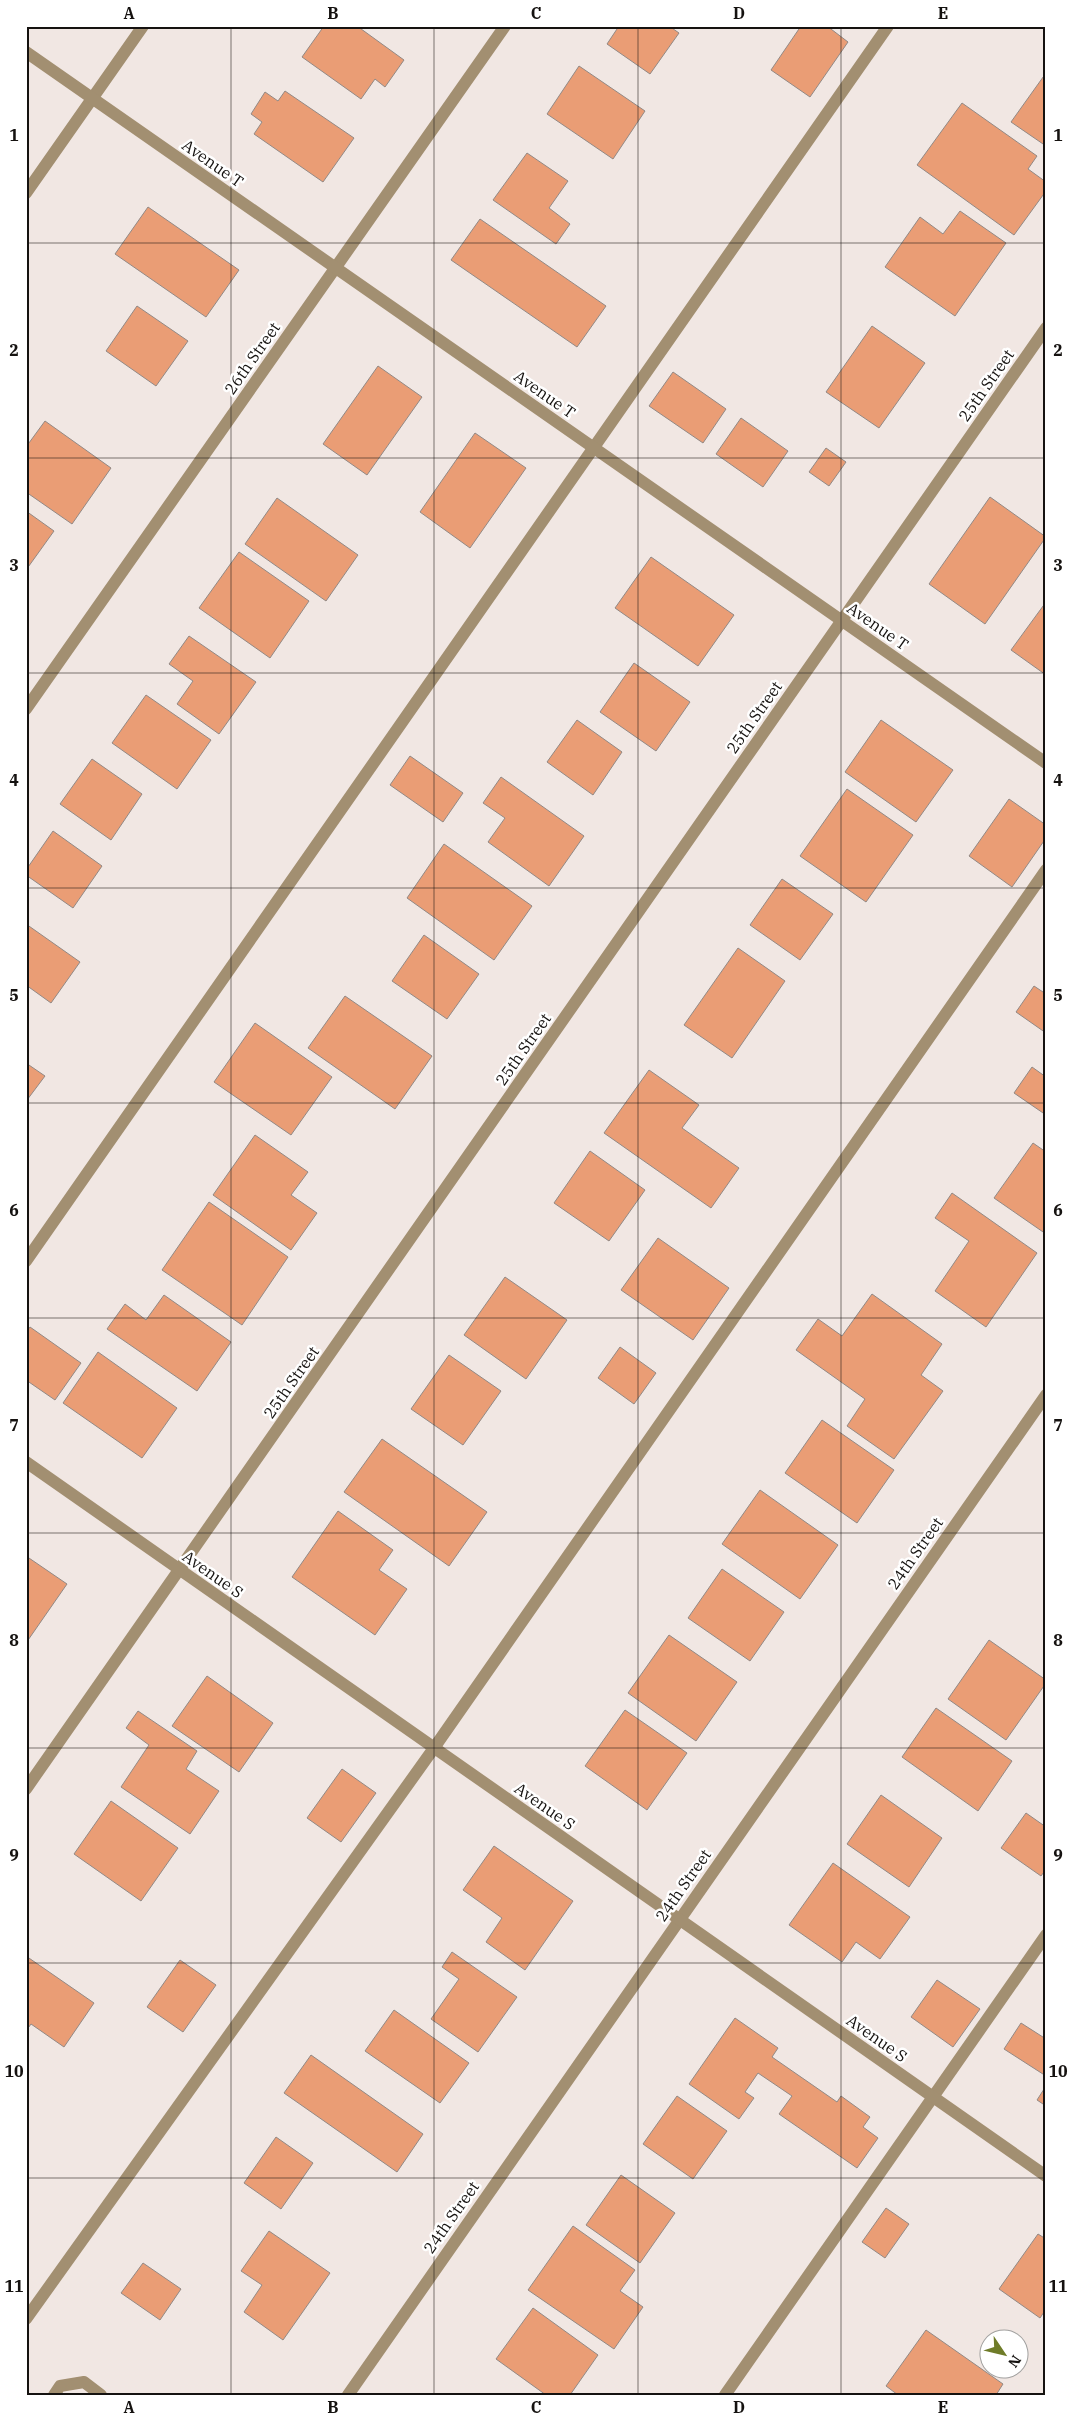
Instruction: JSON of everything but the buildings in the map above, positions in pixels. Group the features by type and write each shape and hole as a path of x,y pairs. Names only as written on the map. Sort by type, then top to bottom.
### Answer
{"street":[{"path":"26,192 143,26"},
{"name":"26th Street","path":"26,709 505,26"},
{"path":"26,1261 888,26"},
{"name":"Avenue T","path":"26,52 1046,763"},
{"name":"25th Street","path":"26,1789 1046,328"},
{"path":"26,2319 434,1748 1046,870"},
{"name":"24th Street","path":"348,2395 1046,1395"},
{"name":"Avenue S","path":"26,1462 1046,2176"},
{"path":"725,2395 1046,1935"},
{"path":"54,2395 60,2386 84,2382 102,2395"}]}
